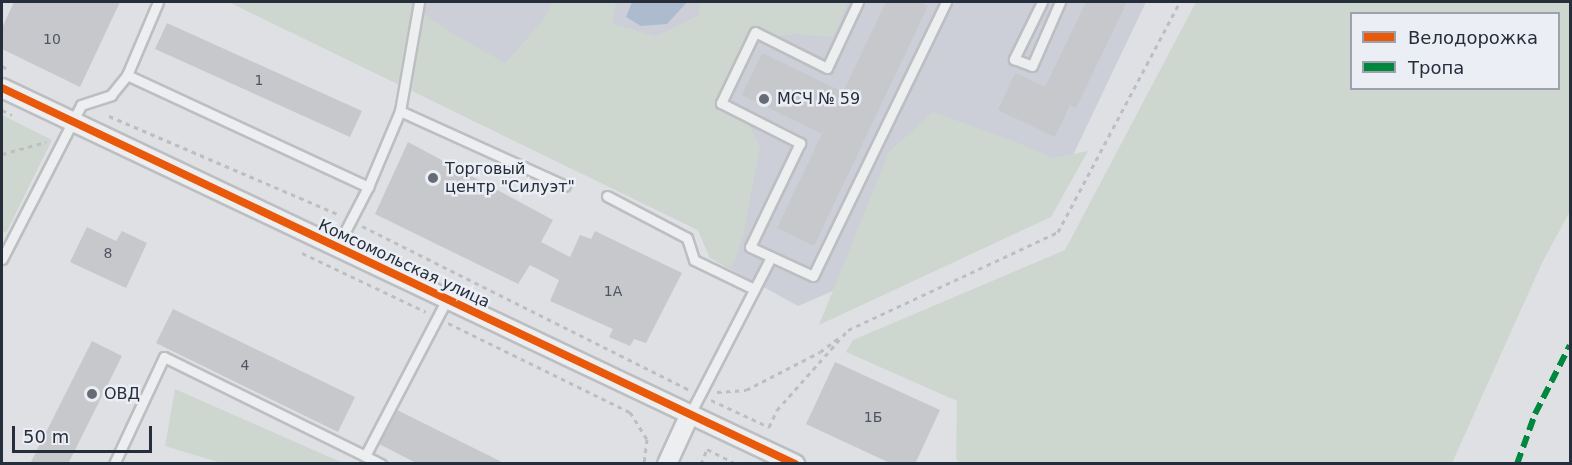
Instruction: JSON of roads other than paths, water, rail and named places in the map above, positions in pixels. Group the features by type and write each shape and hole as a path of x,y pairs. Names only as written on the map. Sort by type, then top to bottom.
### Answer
{"street":[{"name":"Комсомольская улица","path":"2,88 795,464"},
{"path":"667,464 690,414"}],"lane":[{"path":"2,259 70,121 81,105 111,95 127,75 158,2"},
{"path":"338,247 368,187 400,111 419,2"},
{"path":"858,2 827,68 755,32 721,103 800,143 750,247 813,276 946,2"},
{"path":"1042,2 1014,59 1032,66 1060,2"},
{"path":"127,75 368,187"},
{"path":"400,111 565,186"},
{"path":"607,196 687,238 694,260 754,289"},
{"path":"690,414 771,257"},
{"path":"365,456 447,299"},
{"path":"114,464 164,357 381,464"}],"water":[{"path":"632,2 687,2 667,24 641,26 626,17"}],"place":[{"name":"МСЧ № 59","path":"764,99"},
{"name":"Торговый центр \"Силуэт\"","path":"433,178"},
{"name":"ОВД","path":"92,394"}]}
